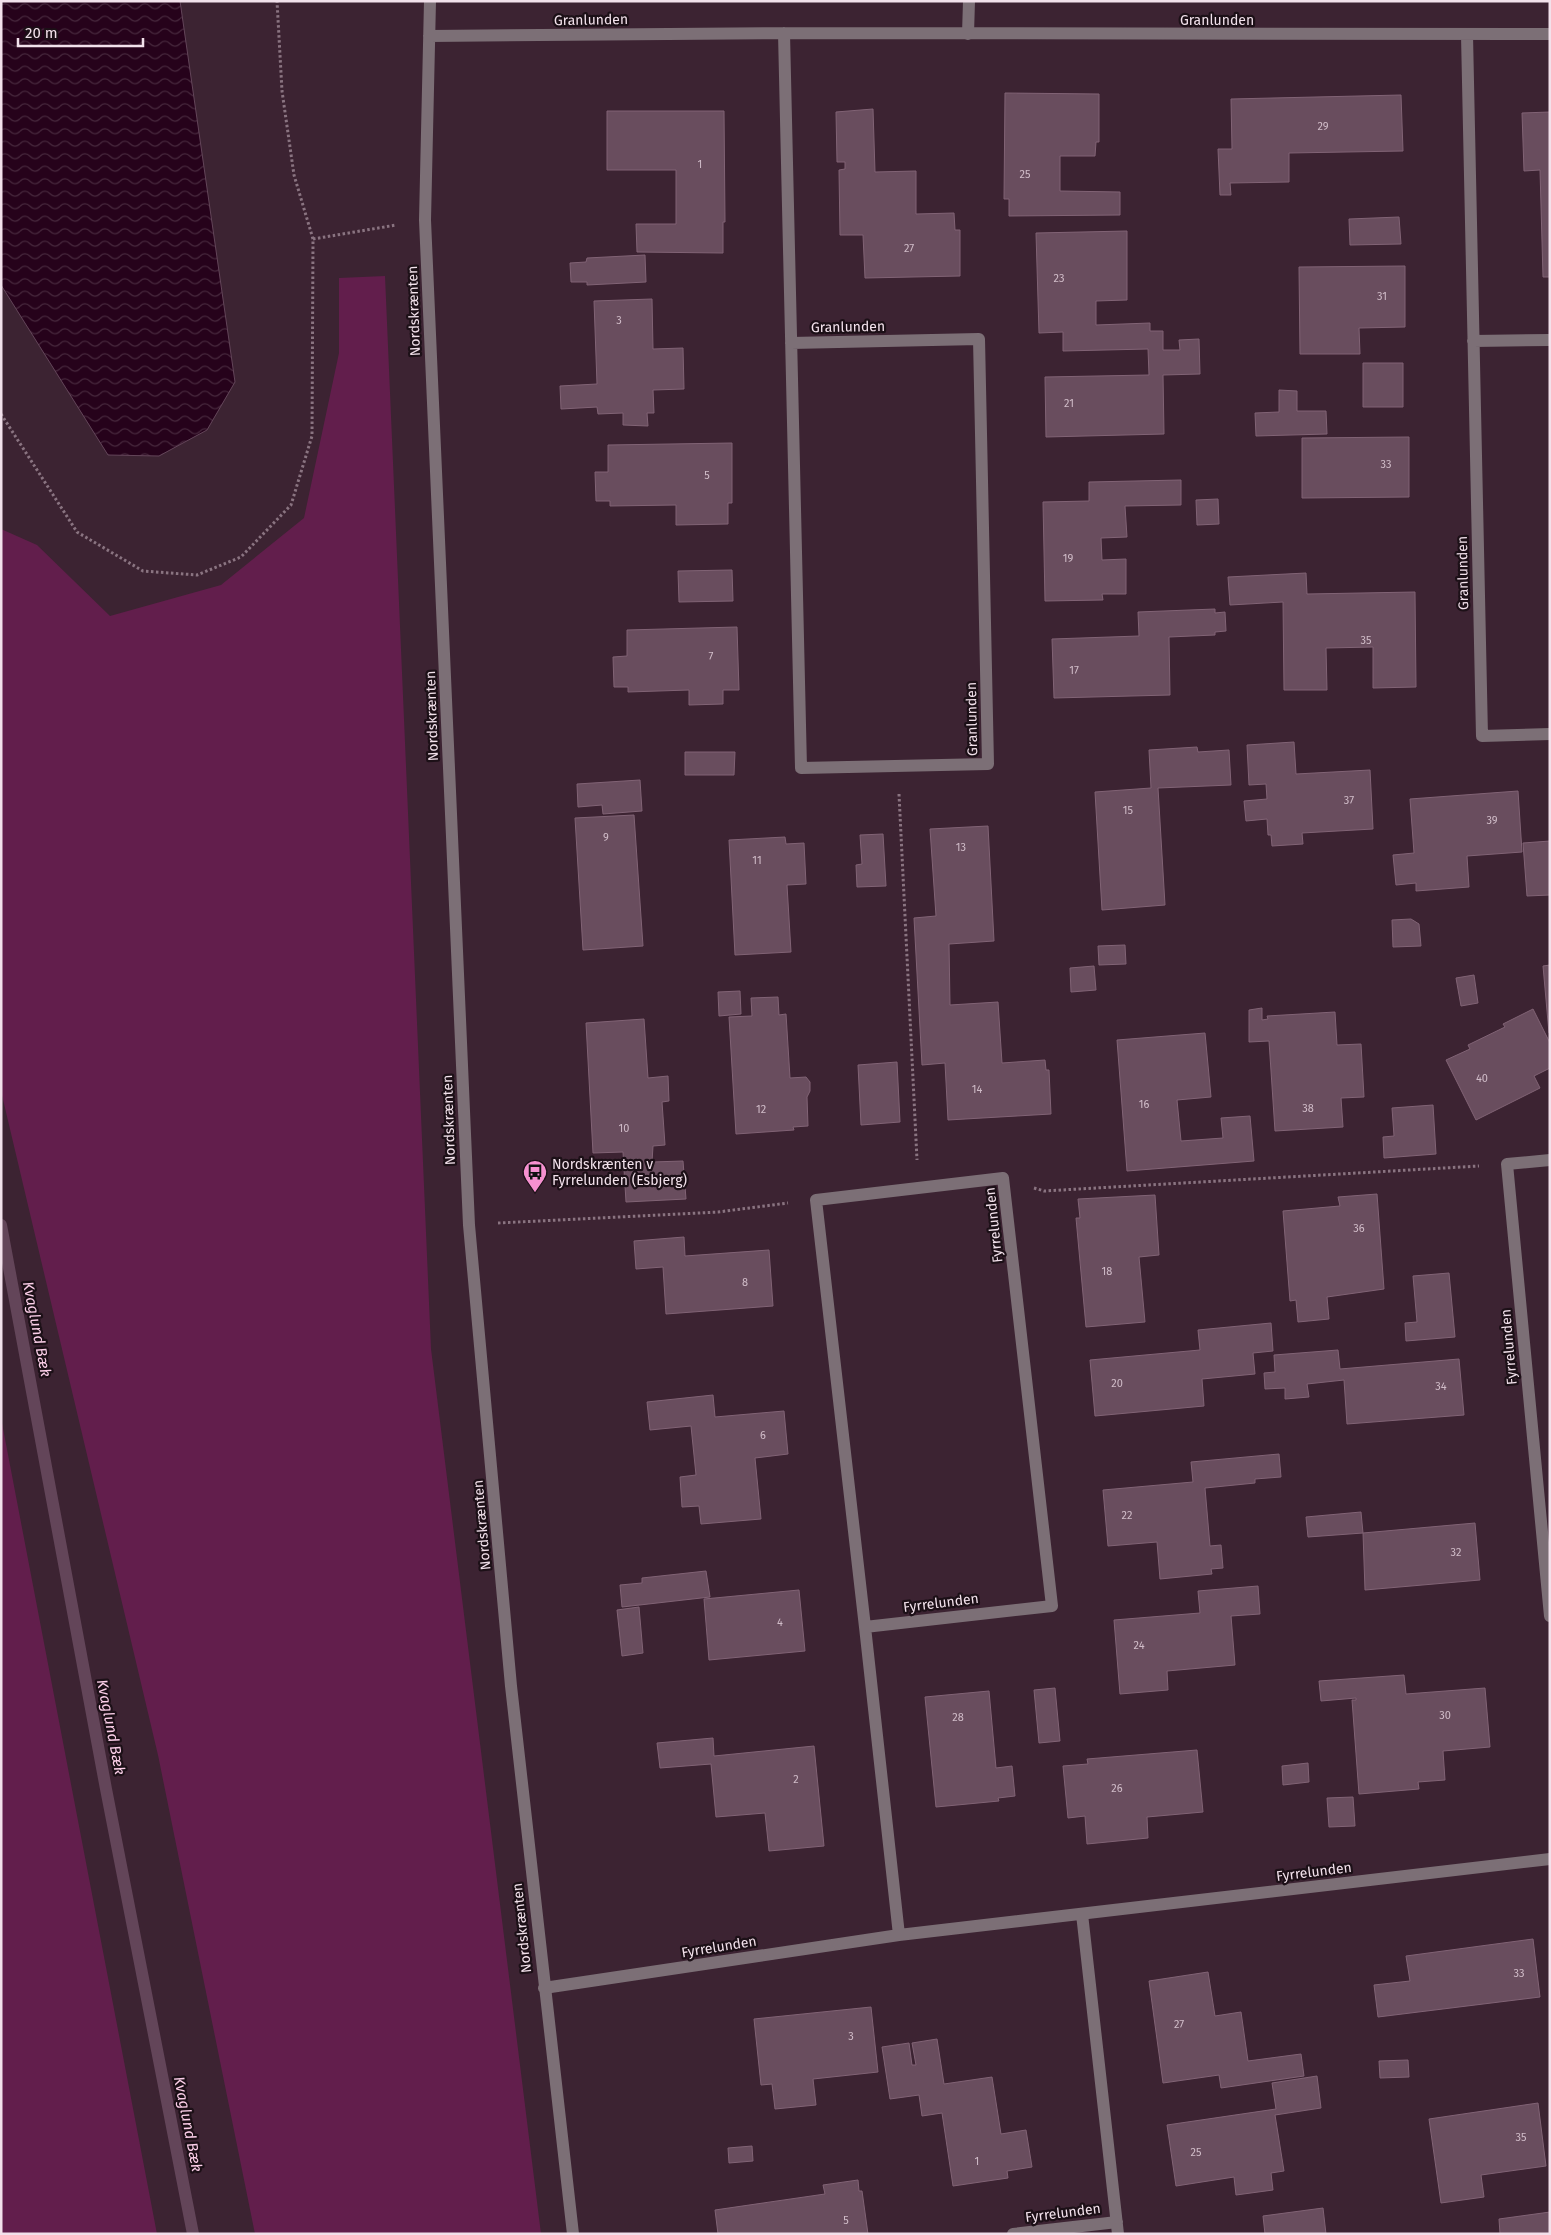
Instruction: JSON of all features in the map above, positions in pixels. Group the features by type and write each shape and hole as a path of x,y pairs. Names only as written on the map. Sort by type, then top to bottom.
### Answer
{"street":[{"name":"Nordskrænten","path":"430,1 425,220 469,1225 510,1676 573,2234"},
{"path":"968,34 969,1"},
{"name":"Granlunden","path":"429,36 784,33 1550,34"},
{"name":"Granlunden","path":"784,33 791,343 801,768 988,764 978,339 791,343"},
{"name":"Granlunden","path":"1467,35 1482,736 1550,734"},
{"path":"1473,342 1550,340"},
{"path":"1507,1164 1550,1160"},
{"name":"Fyrrelunden","path":"1507,1164 1548,1570 1550,1616"},
{"name":"Fyrrelunden","path":"816,1200 1003,1178 1052,1606 865,1627"},
{"path":"816,1200 899,1935"},
{"name":"Fyrrelunden","path":"544,1988 899,1935 1550,1859"},
{"name":"Fyrrelunden","path":"1013,2234 1118,2228 1082,1914"}],"path":[{"path":"1,414 77,532 143,571 197,575 241,557 291,505 312,436 313,240 294,175 282,91 277,1"},
{"path":"313,240 425,220"},
{"path":"898,766 918,1188"},
{"path":"1003,1178 1044,1191 1507,1164"},
{"path":"469,1225 533,1220 718,1212 816,1200"}],"shaded area":[{"path":"385,276 431,1349 541,2234 255,2234 158,1755 1,1091 1,529 37,545 110,616 221,585 304,518 339,353 339,278"},
{"path":"1,1418 157,2234 1,2234"}],"water":[{"path":"1,1 180,1 235,382 207,430 159,456 108,455 1,285"}],"building":[{"path":"1005,93 1099,94 1099,142 1096,142 1095,156 1060,156 1060,191 1120,192 1120,215 1009,216 1009,199 1004,199"},
{"path":"1401,95 1403,151 1289,153 1289,182 1230,183 1231,195 1220,195 1218,149 1232,149 1231,99"},
{"path":"873,109 875,172 916,171 916,214 954,213 955,230 960,230 960,276 865,278 863,235 840,235 839,170 845,169 845,162 837,162 836,112"},
{"path":"607,111 724,111 725,222 723,222 723,253 637,252 636,224 676,224 676,170 607,170"},
{"path":"1550,112 1550,277 1543,277 1540,170 1524,171 1522,113"},
{"path":"1399,217 1401,244 1350,245 1349,219"},
{"path":"1127,231 1127,300 1096,301 1096,325 1150,323 1150,331 1163,331 1163,350 1180,350 1179,340 1199,339 1200,374 1163,375 1164,434 1046,437 1045,377 1149,375 1148,349 1063,351 1063,332 1039,333 1036,233"},
{"path":"645,255 646,282 587,285 587,282 571,282 570,263 586,262 587,258"},
{"path":"1405,266 1405,327 1359,328 1360,354 1300,354 1299,267"},
{"path":"652,299 653,349 683,348 684,389 653,390 654,413 647,413 648,426 623,425 623,413 598,414 597,407 561,409 560,386 597,384 594,301"},
{"path":"1363,363 1403,363 1403,407 1363,407"},
{"path":"1279,390 1297,391 1297,411 1326,411 1327,434 1256,436 1255,413 1279,412"},
{"path":"1409,437 1409,497 1302,498 1302,438"},
{"path":"732,443 732,503 728,503 728,524 676,525 676,505 610,506 610,501 596,501 595,472 608,472 608,445"},
{"path":"1181,480 1181,505 1125,506 1127,537 1101,538 1102,560 1126,559 1126,594 1102,594 1103,600 1045,601 1043,502 1089,501 1089,482"},
{"path":"1218,499 1219,524 1197,525 1196,500"},
{"path":"732,570 733,601 679,602 678,571"},
{"path":"1306,573 1307,594 1415,592 1416,687 1373,688 1373,647 1326,648 1327,690 1284,690 1283,602 1230,605 1228,577"},
{"path":"1215,609 1215,613 1225,612 1226,631 1215,632 1215,635 1169,637 1170,695 1054,698 1052,639 1139,636 1138,612"},
{"path":"737,627 739,690 723,690 723,704 689,705 689,690 628,692 628,687 614,687 613,657 627,656 627,630"},
{"path":"1294,742 1296,774 1370,770 1373,829 1302,833 1303,844 1272,846 1271,835 1268,835 1267,819 1246,821 1244,801 1267,799 1266,784 1249,785 1247,745"},
{"path":"1197,747 1198,752 1229,750 1231,785 1158,788 1165,905 1102,910 1095,792 1151,788 1149,750"},
{"path":"685,752 735,752 734,775 685,775"},
{"path":"640,780 642,811 603,814 602,805 578,807 577,784"},
{"path":"1518,791 1522,852 1467,856 1469,887 1416,891 1416,883 1396,885 1393,855 1414,853 1410,799"},
{"path":"634,815 643,946 583,950 575,818"},
{"path":"988,826 994,941 949,944 950,1005 998,1002 1002,1063 1045,1060 1046,1070 1049,1070 1051,1114 948,1120 945,1063 922,1065 914,918 936,916 930,829"},
{"path":"883,834 886,886 857,887 856,865 862,864 860,835"},
{"path":"785,837 786,844 804,843 806,884 787,885 791,952 735,955 729,840"},
{"path":"1550,841 1550,895 1527,896 1523,843"},
{"path":"1411,919 1419,924 1421,946 1393,947 1392,920"},
{"path":"1125,945 1126,964 1099,965 1098,946"},
{"path":"1550,965 1550,1032 1549,1033 1543,966"},
{"path":"1094,966 1096,990 1071,992 1070,968"},
{"path":"1474,975 1478,1003 1461,1006 1456,978"},
{"path":"740,991 741,1014 719,1016 718,992"},
{"path":"778,997 779,1015 786,1014 790,1078 806,1077 810,1082 810,1091 807,1097 808,1126 793,1127 794,1130 736,1134 729,1017 752,1016 751,998"},
{"path":"1262,1008 1262,1020 1268,1019 1267,1016 1335,1012 1337,1045 1361,1044 1364,1097 1341,1098 1343,1127 1275,1131 1269,1041 1249,1042 1249,1010"},
{"path":"1533,1009 1550,1043 1550,1068 1534,1076 1540,1088 1476,1120 1446,1060 1470,1049 1468,1045 1505,1027 1503,1024"},
{"path":"644,1019 648,1078 668,1076 669,1101 662,1102 665,1145 653,1146 652,1162 683,1161 686,1199 626,1202 623,1152 593,1153 586,1023"},
{"path":"1205,1033 1211,1097 1177,1100 1181,1141 1223,1138 1221,1118 1250,1116 1254,1161 1127,1171 1117,1040"},
{"path":"897,1062 900,1122 861,1125 858,1065"},
{"path":"1433,1105 1436,1154 1384,1158 1383,1137 1394,1136 1392,1108"},
{"path":"1377,1194 1384,1289 1327,1297 1329,1319 1298,1322 1296,1300 1290,1301 1283,1211 1340,1206 1338,1197"},
{"path":"1155,1195 1159,1255 1139,1257 1145,1322 1086,1327 1076,1218 1080,1218 1078,1199"},
{"path":"684,1237 685,1256 769,1250 773,1306 666,1314 663,1267 636,1269 634,1241"},
{"path":"1449,1273 1455,1337 1406,1341 1405,1323 1417,1322 1413,1276"},
{"path":"1271,1323 1273,1351 1253,1353 1255,1374 1202,1379 1204,1406 1095,1416 1090,1360 1200,1350 1198,1330"},
{"path":"1338,1350 1340,1369 1459,1359 1464,1415 1347,1424 1344,1380 1307,1384 1309,1397 1285,1399 1285,1388 1265,1389 1264,1373 1275,1372 1274,1355"},
{"path":"713,1395 715,1417 784,1411 788,1454 755,1458 761,1519 701,1524 699,1506 682,1507 680,1477 696,1475 691,1426 650,1430 647,1402"},
{"path":"1279,1454 1281,1477 1255,1479 1255,1483 1205,1488 1210,1546 1221,1545 1223,1568 1211,1569 1212,1574 1160,1579 1157,1542 1108,1546 1103,1490 1193,1482 1191,1462"},
{"path":"1361,1512 1363,1533 1308,1537 1306,1517"},
{"path":"1475,1523 1480,1580 1365,1590 1363,1533"},
{"path":"706,1571 710,1597 622,1607 620,1585 642,1583 642,1578"},
{"path":"1258,1586 1260,1614 1231,1616 1235,1665 1167,1671 1168,1690 1120,1694 1114,1620 1200,1613 1198,1591"},
{"path":"799,1590 805,1651 709,1660 704,1599"},
{"path":"639,1607 643,1653 622,1656 617,1610"},
{"path":"1404,1675 1406,1694 1485,1688 1490,1747 1443,1751 1445,1780 1418,1782 1419,1789 1359,1794 1352,1700 1356,1700 1356,1698 1321,1701 1319,1681"},
{"path":"1055,1688 1060,1741 1039,1743 1034,1690"},
{"path":"989,1691 996,1768 1012,1766 1015,1796 998,1798 999,1801 936,1807 925,1697"},
{"path":"713,1738 714,1756 814,1746 824,1846 769,1851 765,1813 716,1817 711,1764 660,1768 657,1743"},
{"path":"1197,1750 1203,1812 1147,1817 1148,1838 1087,1844 1085,1816 1068,1818 1063,1766 1088,1764 1087,1759"},
{"path":"1308,1763 1309,1782 1283,1785 1282,1766"},
{"path":"1353,1797 1355,1826 1329,1827 1327,1798"},
{"path":"1533,1939 1540,1997 1378,2017 1374,1985 1410,1981 1406,1956"},
{"path":"1208,1972 1215,2016 1241,2012 1248,2061 1301,2054 1304,2076 1221,2088 1219,2075 1163,2083 1149,1981"},
{"path":"871,2007 878,2072 813,2079 816,2105 775,2109 772,2084 761,2085 754,2019"},
{"path":"937,2039 944,2084 992,2077 1001,2134 1026,2130 1032,2167 1007,2171 1008,2178 953,2186 942,2113 922,2116 919,2095 890,2099 882,2047 909,2043 912,2065 916,2065 912,2043"},
{"path":"1408,2060 1409,2077 1380,2078 1379,2061"},
{"path":"1317,2076 1321,2108 1275,2115 1284,2171 1271,2173 1273,2190 1236,2195 1234,2177 1176,2186 1167,2125 1276,2109 1272,2083"},
{"path":"1538,2103 1546,2166 1481,2175 1484,2197 1441,2203 1429,2119"},
{"path":"752,2146 753,2161 729,2163 728,2148"},
{"path":"858,2180 859,2191 862,2191 868,2234 718,2234 715,2210 825,2194 823,2185"},
{"path":"1323,2208 1326,2234 1265,2234 1263,2216"},
{"path":"1550,2212 1550,2234 1500,2234 1499,2219"}],"waterway":[{"name":"Kvaglund Bæk","path":"1,1225 106,1789 193,2234"}],"place":[{"name":"Nordskrænten v Fyrrelunden (Esbjerg)","path":"535,1193"}]}
